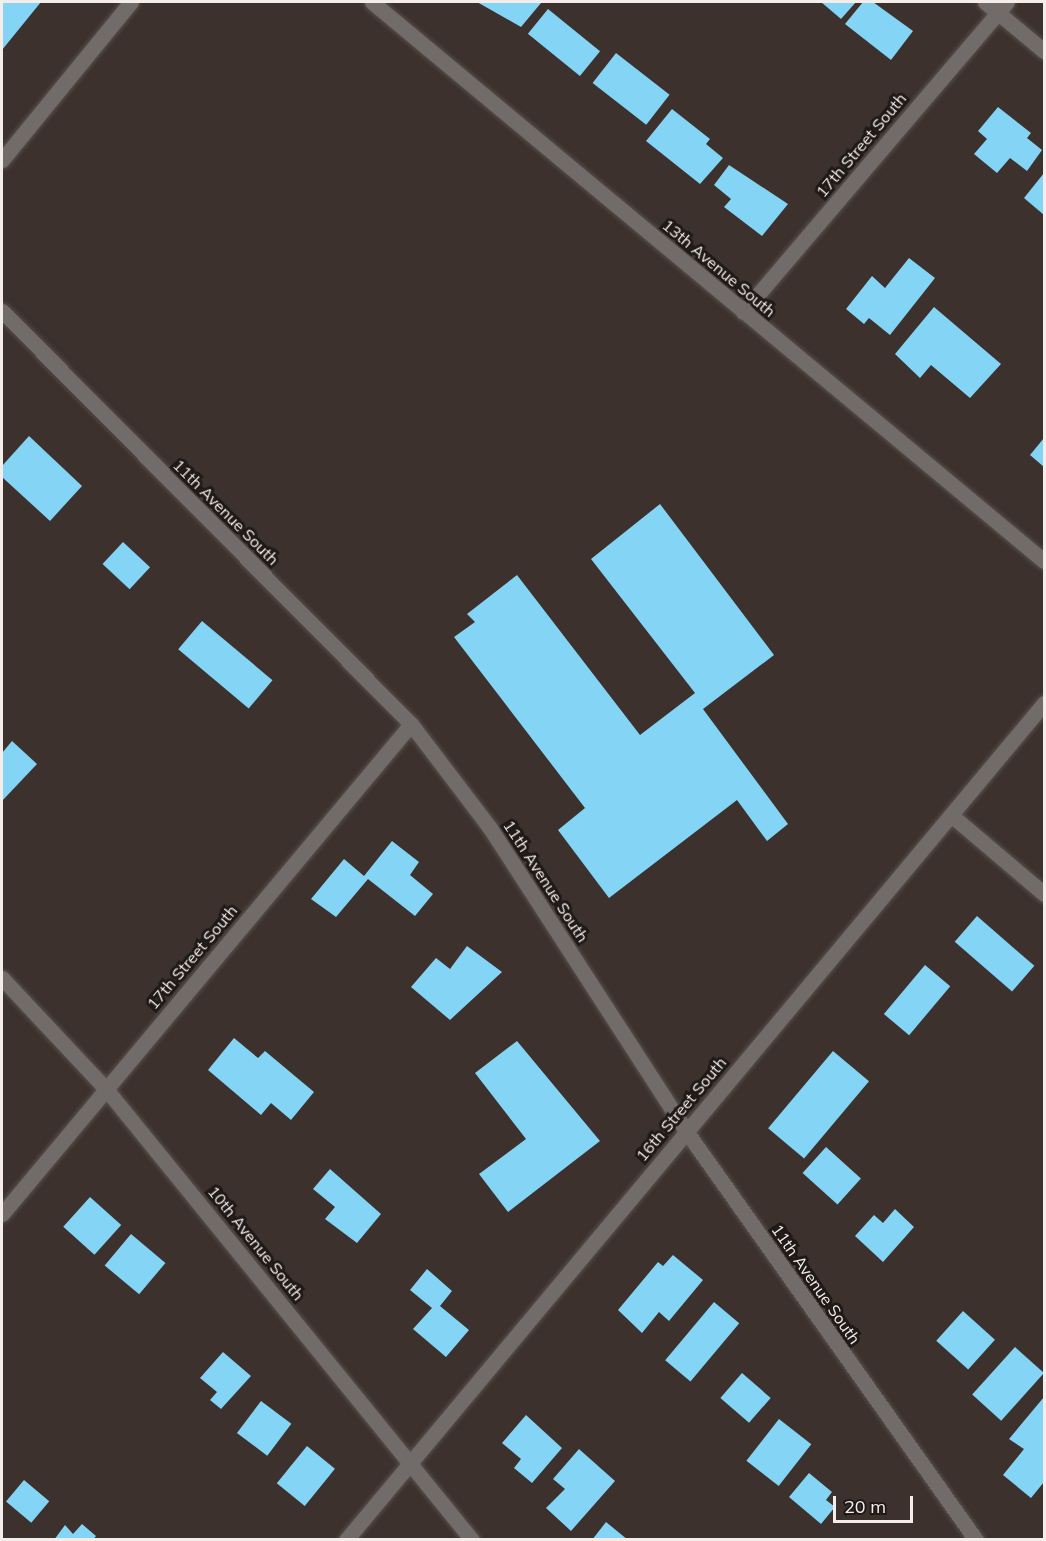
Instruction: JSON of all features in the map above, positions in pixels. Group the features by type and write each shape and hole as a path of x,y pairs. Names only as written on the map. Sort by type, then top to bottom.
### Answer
{"street":[{"path":"2,160 131,2"},
{"name":"13th Avenue South","path":"372,2 1044,561"},
{"path":"985,2 1003,7 1044,51"},
{"name":"17th Street South","path":"743,312 1003,7"},
{"name":"11th Avenue South","path":"2,311 411,724 490,828 686,1131 976,1539"},
{"name":"16th Street South","path":"346,1539 1044,704"},
{"name":"17th Street South","path":"2,1214 411,724"},
{"path":"951,815 1044,894"},
{"name":"10th Avenue South","path":"2,978 106,1089 472,1539"}],"building":[{"path":"2,2 41,2 2,50"},
{"path":"477,2 539,2 541,3 521,27"},
{"path":"821,2 856,2 841,19"},
{"path":"863,2 873,2 913,31 891,60 845,24"},
{"path":"548,9 600,51 580,76 528,34"},
{"path":"616,53 670,95 646,125 593,83"},
{"path":"998,107 1031,133 1027,138 1042,150 1027,171 1010,158 997,173 974,154 987,139 978,131"},
{"path":"672,109 710,139 706,144 723,158 700,184 646,141"},
{"path":"729,165 788,204 762,236 724,207 731,199 714,185"},
{"path":"1044,173 1044,215 1024,198"},
{"path":"909,258 935,278 890,335 869,318 864,324 846,309 872,276 885,288"},
{"path":"934,307 1001,364 970,398 931,365 920,378 895,354"},
{"path":"29,436 82,486 50,521 2,477 2,466"},
{"path":"1044,438 1044,467 1030,455"},
{"path":"660,504 774,655 703,709 788,824 767,841 737,800 609,898 558,830 585,808 454,637 475,622 467,614 517,575 640,735 695,693 591,559"},
{"path":"123,542 150,567 130,589 103,564"},
{"path":"202,621 272,680 249,708 178,649"},
{"path":"12,741 37,764 2,801 2,753"},
{"path":"392,841 419,862 410,875 433,894 415,916 368,879 336,917 311,899 344,859 364,876"},
{"path":"977,916 1034,966 1012,992 955,942"},
{"path":"467,946 502,972 450,1020 411,987 436,958 450,969"},
{"path":"925,965 950,986 909,1035 884,1014"},
{"path":"234,1038 258,1058 265,1051 314,1092 291,1120 271,1103 261,1115 208,1070"},
{"path":"517,1041 600,1141 508,1212 479,1174 526,1139 475,1073"},
{"path":"833,1051 869,1081 804,1159 768,1128"},
{"path":"826,1147 861,1178 838,1204 803,1173"},
{"path":"330,1169 381,1214 357,1243 325,1219 335,1207 313,1189"},
{"path":"90,1197 121,1225 94,1255 63,1227"},
{"path":"895,1209 914,1227 883,1262 855,1236 874,1215 883,1223"},
{"path":"131,1234 165,1263 139,1294 105,1265"},
{"path":"673,1255 703,1280 669,1321 659,1312 642,1333 618,1310 658,1262 663,1266"},
{"path":"427,1269 452,1291 440,1306 469,1330 446,1357 413,1329 432,1308 410,1290"},
{"path":"714,1302 739,1323 690,1381 665,1360"},
{"path":"963,1311 995,1340 968,1369 936,1341"},
{"path":"1015,1347 1044,1373 1001,1421 972,1395"},
{"path":"223,1352 251,1376 221,1409 210,1400 217,1392 200,1378"},
{"path":"742,1373 771,1398 749,1423 720,1398"},
{"path":"1044,1397 1044,1482 1031,1498 1003,1475 1024,1449 1009,1439"},
{"path":"261,1401 291,1424 267,1456 237,1433"},
{"path":"526,1415 562,1448 532,1483 514,1468 521,1459 502,1443"},
{"path":"779,1419 811,1444 779,1486 746,1461"},
{"path":"307,1446 335,1469 305,1506 277,1483"},
{"path":"579,1449 615,1481 571,1531 546,1508 565,1489 553,1479"},
{"path":"809,1473 832,1492 826,1500 835,1507 821,1524 789,1497"},
{"path":"24,1480 49,1501 31,1523 6,1501"},
{"path":"606,1522 628,1540 592,1540"},
{"path":"82,1524 96,1536 93,1540 54,1540 65,1525 73,1534"}]}
